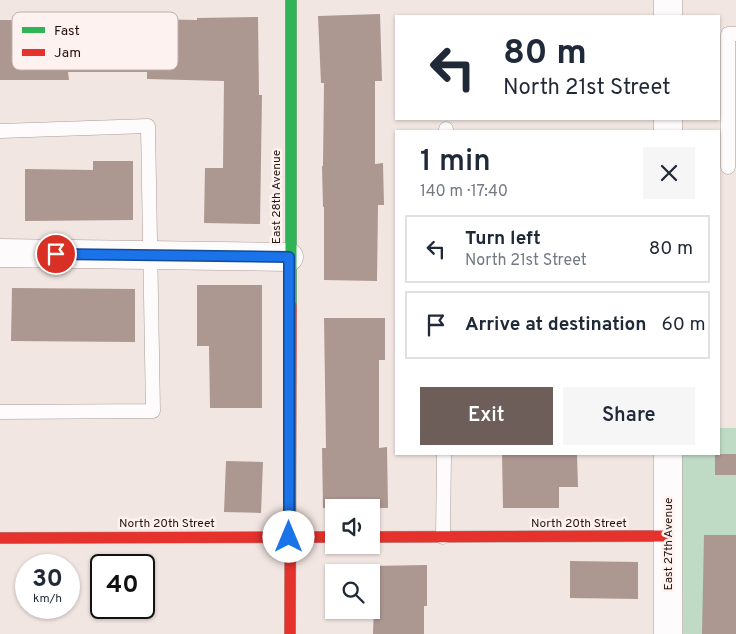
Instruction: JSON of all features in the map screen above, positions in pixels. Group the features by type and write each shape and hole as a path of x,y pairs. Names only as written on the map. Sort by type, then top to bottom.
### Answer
{"street":[{"name":"East 28th Avenue","path":"290,634 289,257 291,0"},
{"path":"668,0 668,15"},
{"path":"0,253 289,257"},
{"name":"East 27th Avenue","path":"668,455 668,634"},
{"name":"North 20th Street","path":"380,537 668,536"},
{"name":"North 20th Street","path":"0,538 325,537"}],"lane":[{"path":"727,167 728,34 736,34"},
{"path":"0,131 148,126 153,411 0,412"},
{"path":"443,537 444,455"}],"green space":[{"path":"720,428 736,428 736,634 683,634 682,455 720,455"}],"building":[{"path":"380,14 382,81 375,81 375,164 383,163 384,205 378,205 377,281 324,280 322,166 324,83 321,83 318,16"},
{"path":"258,17 259,95 262,95 260,224 204,223 205,168 223,168 224,81 147,79 147,72 68,72 69,80 0,80 0,20 12,20 12,70 178,70 178,20 197,20 197,18"},
{"path":"93,161 133,161 133,220 25,221 25,169 93,170"},
{"path":"197,285 262,285 262,408 210,408 209,346 197,346"},
{"path":"12,288 135,289 135,342 11,341"},
{"path":"324,318 385,318 385,360 379,360 379,448 387,447 388,508 380,508 380,499 325,499 325,508 323,508 322,448 326,448"},
{"path":"736,454 736,475 715,475 715,455"},
{"path":"502,455 577,455 578,487 559,487 559,508 503,508"},
{"path":"226,461 263,462 261,513 224,512"},
{"path":"704,535 736,535 736,634 702,634"},
{"path":"570,561 638,562 638,599 570,598"},
{"path":"427,565 427,606 424,606 424,634 373,634 374,619 380,619 380,566"}],"traffic: fast":[{"path":"291,0 291,306"}],"traffic: jam":[{"path":"290,634 291,306"},
{"path":"380,537 668,536"},
{"path":"0,538 325,537"}],"route":[{"path":"56,254 289,257 289,537"}]}
